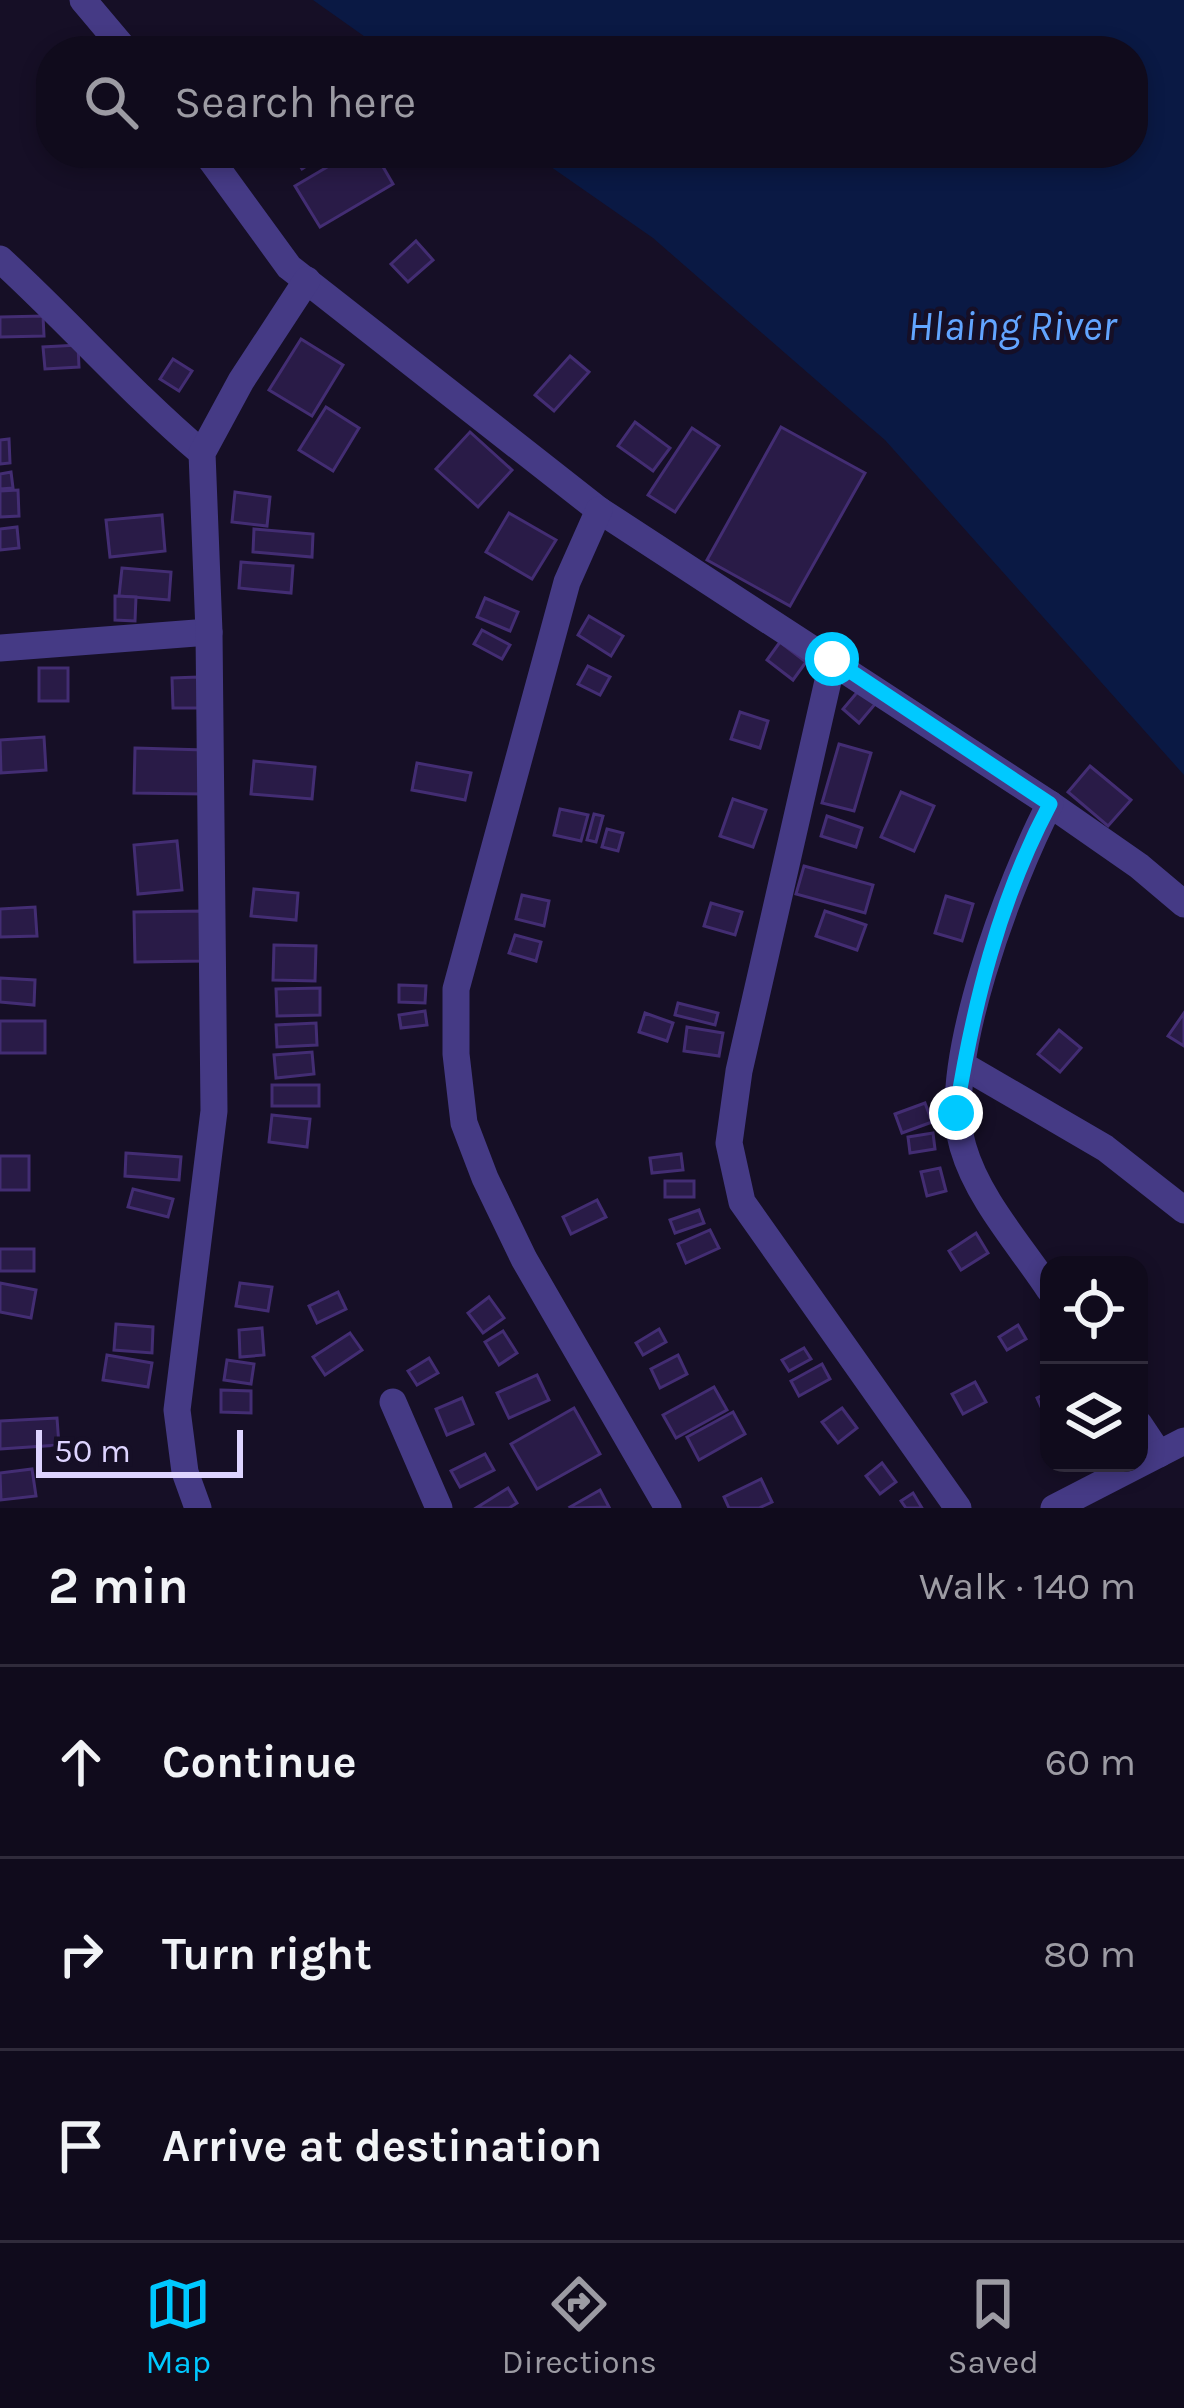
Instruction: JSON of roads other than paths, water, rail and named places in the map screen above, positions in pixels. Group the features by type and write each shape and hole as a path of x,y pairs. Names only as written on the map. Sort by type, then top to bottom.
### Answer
{"street":[{"path":"83,0 113,36"},
{"path":"217,168 289,267 599,510 1050,804 1184,904"},
{"path":"0,260 202,453"},
{"path":"198,1508 184,1472 177,1410 214,1112 209,632 202,453 241,381 307,280"},
{"path":"599,510 567,581 456,988 456,1054 464,1123 485,1178 524,1258 668,1508"},
{"path":"0,648 209,632"},
{"path":"832,659 739,1071 729,1143 742,1202 958,1508"},
{"path":"1040,1276 982,1190 964,1150 956,1113 1003,912 1022,857 1050,804"},
{"path":"964,1066 1105,1148 1184,1210"},
{"path":"393,1402 439,1508"},
{"path":"1054,1508 1172,1448"}],"water":[{"name":"Hlaing River","path":"313,0 1184,0 1184,775 885,440 653,238 553,168 1148,168 1148,36 364,36"}]}
